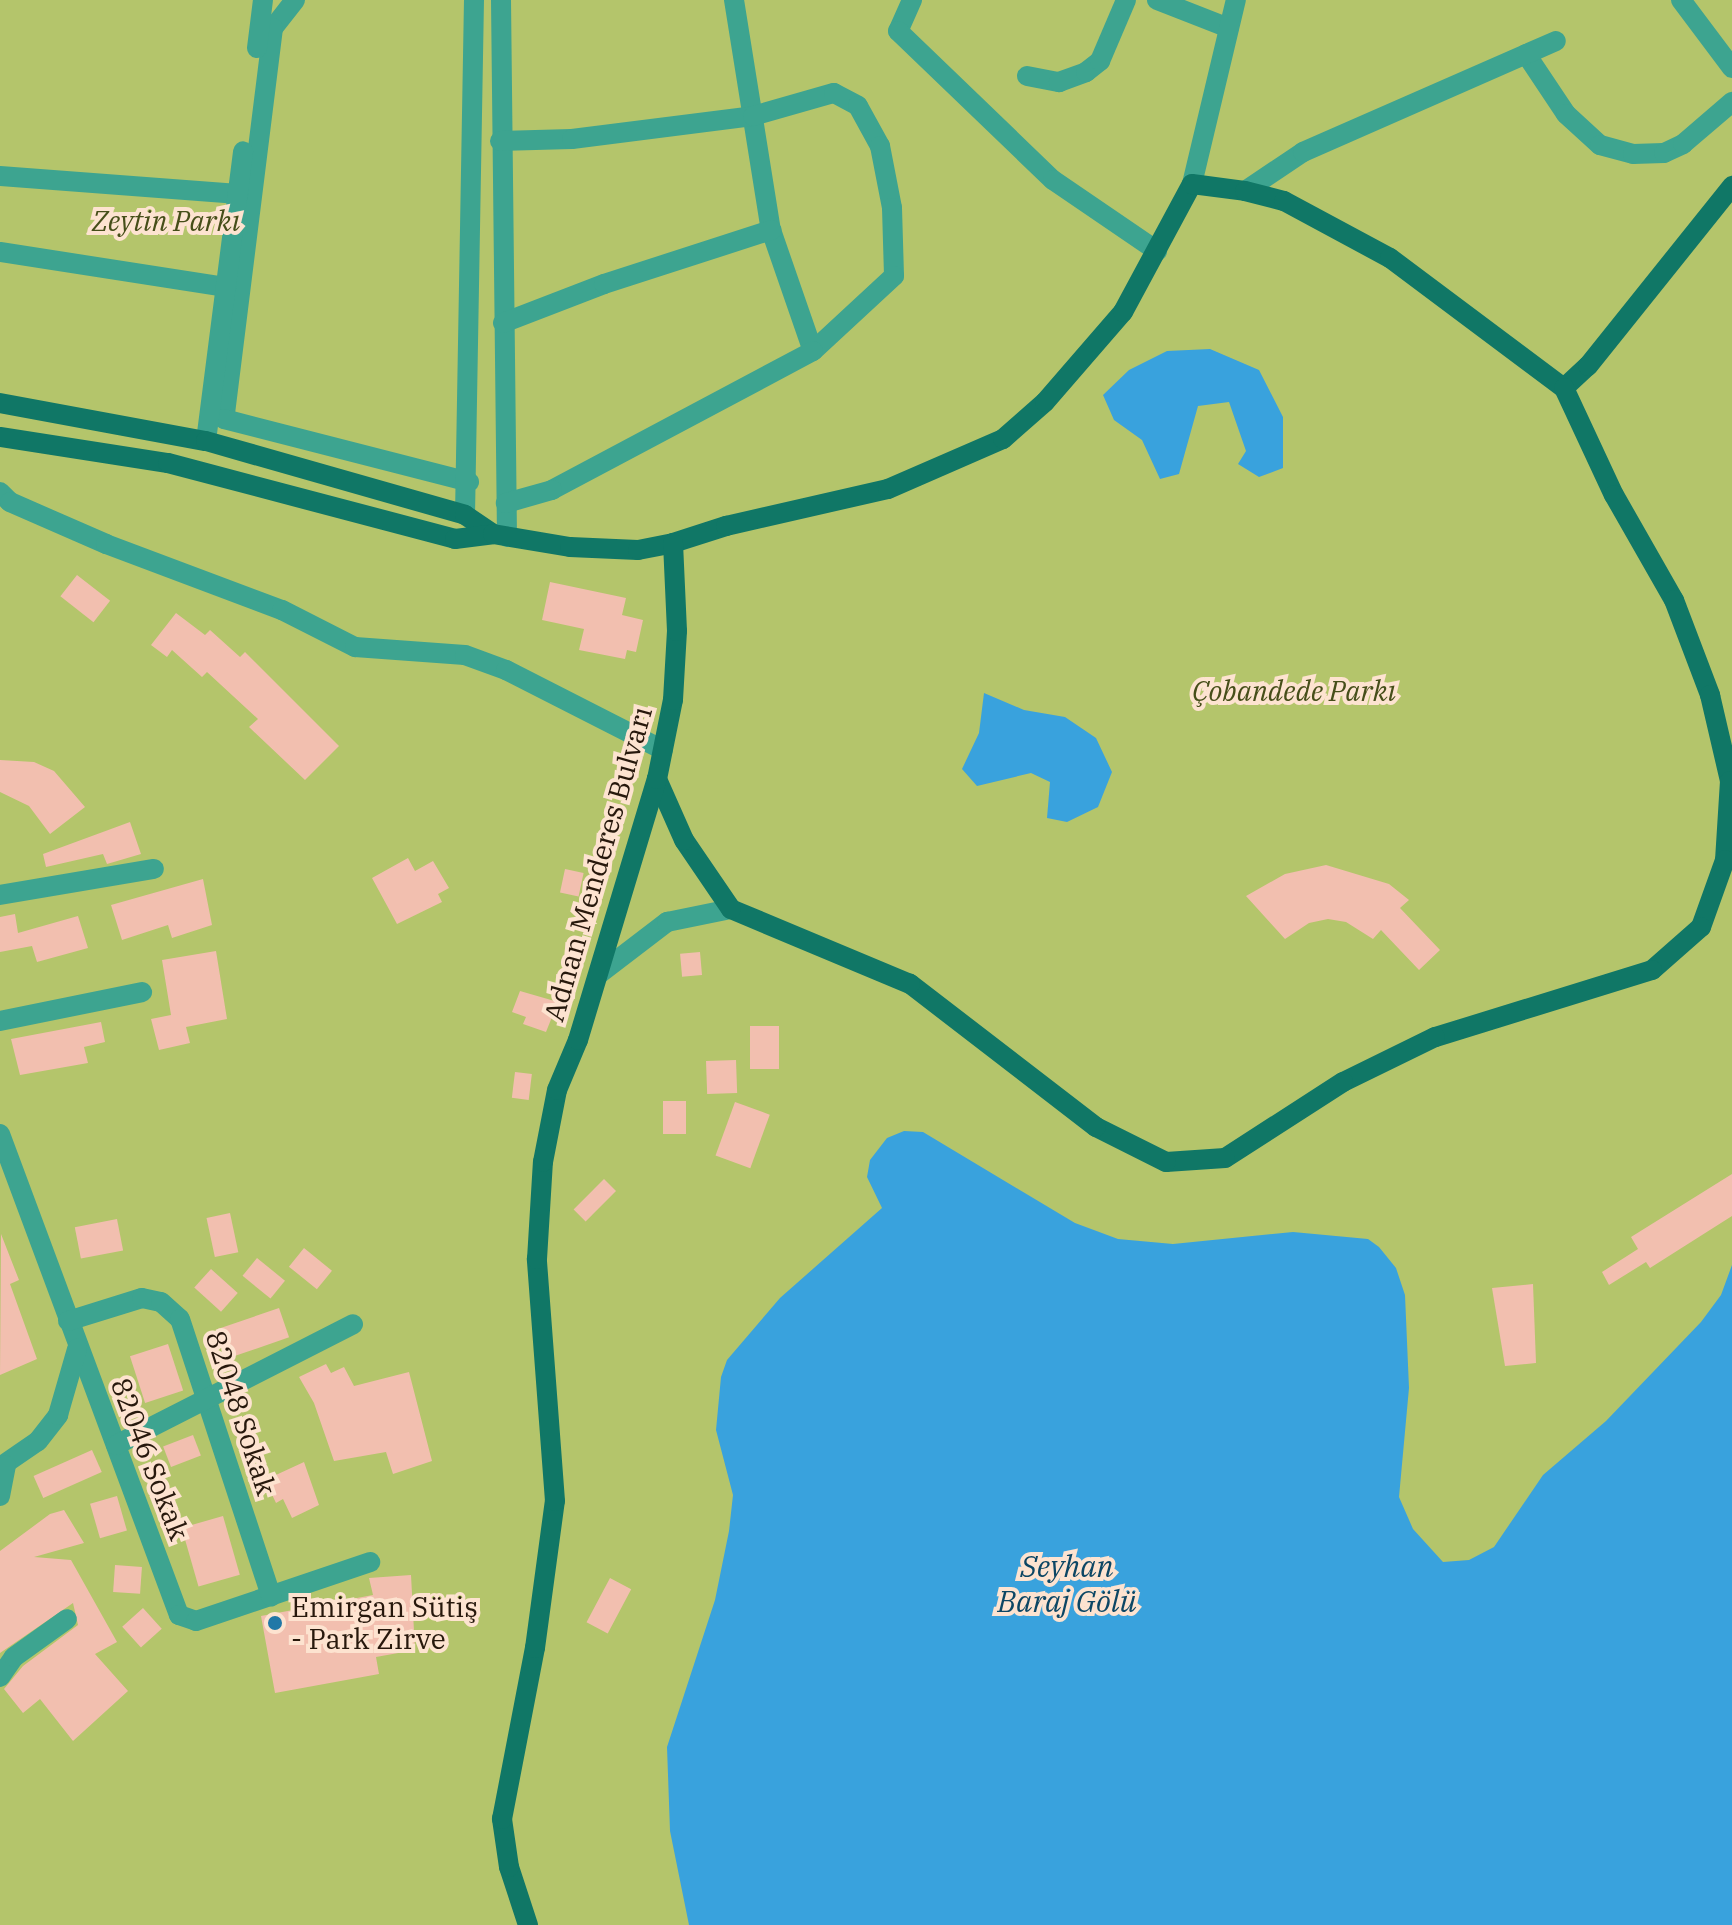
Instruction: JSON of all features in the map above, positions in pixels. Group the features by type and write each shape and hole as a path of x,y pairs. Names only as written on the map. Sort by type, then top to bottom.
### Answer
{"main road":[{"path":"4,441 168,463 455,539 500,535 598,548 673,543 726,526 888,489 1003,439 1045,402 1123,312 1192,184 1245,191 1284,201 1390,258 1564,388 1614,495 1674,600 1710,695 1730,781 1725,860 1701,927 1652,970 1435,1037 1343,1082 1225,1158 1166,1162 1096,1127 910,984 731,909 684,840 657,779"},
{"path":"1564,388 1588,366 1732,186"},
{"path":"0,403 206,441 465,515 500,535"},
{"name":"Adnan Menderes Bulvarı","path":"528,1925 509,1867 502,1819 535,1648 555,1501 537,1228 550,1118 599,974 657,779 673,700 677,631 673,543"}],"street":[{"path":"206,441 263,0"},
{"path":"295,0 273,28 224,419 469,482"},
{"path":"465,515 469,482 474,0"},
{"path":"500,535 506,503 500,141 501,0"},
{"path":"734,0 771,230 813,351"},
{"path":"912,0 898,31 1053,180 1157,251"},
{"path":"1027,76 1059,82 1086,72 1100,61 1126,0"},
{"path":"1157,0 1229,28"},
{"path":"1192,184 1236,0"},
{"path":"1681,0 1732,68"},
{"path":"1245,191 1303,152 1556,41"},
{"path":"1526,54 1566,114 1600,145 1633,154 1664,153 1683,144 1732,102"},
{"path":"500,141 572,139 753,116 834,93 858,106 880,146 892,208 894,276 813,351 565,484 506,503"},
{"path":"0,176 238,194"},
{"path":"503,323 604,284 771,230"},
{"path":"0,252 226,287"},
{"path":"0,492 10,502 106,544 282,610 355,647 465,655 506,670 663,750"},
{"path":"0,895 154,869"},
{"path":"599,974 667,922 731,909"},
{"path":"0,1021 142,992"},
{"name":"82046 Sokak","path":"0,1134 77,1349 179,1615 196,1621 370,1562"},
{"name":"82048 Sokak","path":"68,1321 142,1298 161,1302 180,1319 271,1596"},
{"path":"116,1445 353,1324"},
{"path":"0,1496 3,1466 38,1441 58,1415 77,1349"},
{"path":"0,1677 14,1657 67,1619"}],"green space":[{"path":"0,0 1732,0 1732,1925 0,1925"}],"water":[{"path":"1210,349 1259,370 1283,417 1283,468 1259,477 1238,464 1246,451 1229,402 1198,406 1179,474 1160,479 1142,440 1114,420 1103,395 1129,370 1167,351"},
{"path":"984,693 1024,710 1065,717 1096,738 1112,772 1098,807 1067,822 1047,818 1050,782 1031,773 977,786 962,769 979,733"},
{"name":"Seyhan Baraj Gölü","path":"904,1131 923,1132 1075,1223 1118,1239 1173,1244 1293,1232 1368,1239 1379,1247 1396,1268 1405,1295 1409,1388 1399,1497 1413,1529 1443,1562 1469,1560 1494,1547 1543,1475 1606,1421 1701,1322 1721,1295 1732,1265 1732,1925 689,1925 670,1831 667,1747 715,1600 729,1531 733,1495 716,1430 721,1377 727,1360 780,1298 882,1208 867,1177 870,1160 887,1138"}],"building":[{"path":"77,575 110,601 93,622 60,596"},
{"path":"550,582 626,598 622,615 643,620 636,652 627,650 625,659 579,650 584,629 542,620"},
{"path":"176,613 205,635 210,630 240,657 245,652 339,746 305,780 249,727 258,719 207,672 202,677 172,650 167,657 151,645"},
{"path":"0,760 34,762 54,771 85,807 50,834 29,806 0,792"},
{"path":"130,822 141,854 107,864 103,854 46,867 43,854"},
{"path":"408,858 415,871 433,861 449,888 438,894 442,902 397,924 372,878"},
{"path":"1326,865 1389,884 1409,900 1400,908 1440,950 1419,970 1381,930 1373,939 1346,922 1328,919 1309,923 1285,939 1246,896 1285,874"},
{"path":"565,869 584,873 579,896 560,892"},
{"path":"203,879 212,925 172,938 168,925 122,940 111,905"},
{"path":"15,914 18,933 78,916 88,948 37,962 32,946 0,952 0,917"},
{"path":"216,951 227,1019 186,1027 190,1043 159,1050 151,1019 171,1015 162,960"},
{"path":"700,952 702,975 682,977 680,954"},
{"path":"520,991 558,1002 546,1032 523,1024 526,1017 512,1012"},
{"path":"101,1022 105,1042 84,1047 88,1063 20,1075 11,1039"},
{"path":"750,1026 779,1026 779,1069 750,1069"},
{"path":"736,1060 737,1093 707,1094 706,1061"},
{"path":"515,1072 532,1074 529,1100 512,1098"},
{"path":"663,1101 686,1101 686,1134 663,1134"},
{"path":"735,1102 770,1115 750,1168 716,1156"},
{"path":"1732,1174 1732,1216 1650,1268 1646,1262 1609,1285 1602,1272 1638,1249 1631,1237"},
{"path":"604,1179 616,1191 586,1221 574,1209"},
{"path":"230,1213 238,1252 215,1257 207,1218"},
{"path":"117,1219 123,1250 81,1259 75,1227"},
{"path":"1,1234 19,1280 10,1284 37,1359 0,1375"},
{"path":"304,1248 332,1271 317,1289 289,1267"},
{"path":"257,1258 285,1281 271,1299 243,1276"},
{"path":"211,1269 238,1293 221,1312 194,1288"},
{"path":"1533,1284 1536,1363 1505,1366 1492,1288"},
{"path":"279,1308 289,1337 226,1359 216,1330"},
{"path":"168,1344 183,1391 145,1403 130,1356"},
{"path":"326,1364 331,1373 344,1367 354,1386 409,1372 432,1461 393,1474 386,1452 334,1461 314,1403 299,1377"},
{"path":"193,1435 201,1456 171,1467 163,1446"},
{"path":"92,1450 102,1472 43,1498 34,1476"},
{"path":"304,1462 319,1505 292,1518 283,1499 276,1503 265,1480"},
{"path":"117,1496 127,1531 100,1538 90,1504"},
{"path":"64,1510 84,1543 34,1557 71,1560 117,1642 95,1654 128,1691 73,1741 40,1699 23,1713 4,1689 23,1666 78,1625 73,1603 0,1653 0,1551 50,1514"},
{"path":"223,1516 240,1575 198,1586 182,1528"},
{"path":"115,1565 142,1567 140,1594 113,1592"},
{"path":"411,1575 415,1650 376,1657 379,1674 275,1693 261,1616 373,1595 369,1578"},
{"path":"610,1578 631,1589 608,1633 587,1622"},
{"path":"143,1608 162,1629 141,1648 122,1627"}],"place":[{"name":"Emirgan Sütiş - Park Zirve","path":"275,1623"}],"park label":[{"name":"Zeytin Parkı","path":"166,221"},
{"name":"Çobandede Parkı","path":"1294,691"}]}
